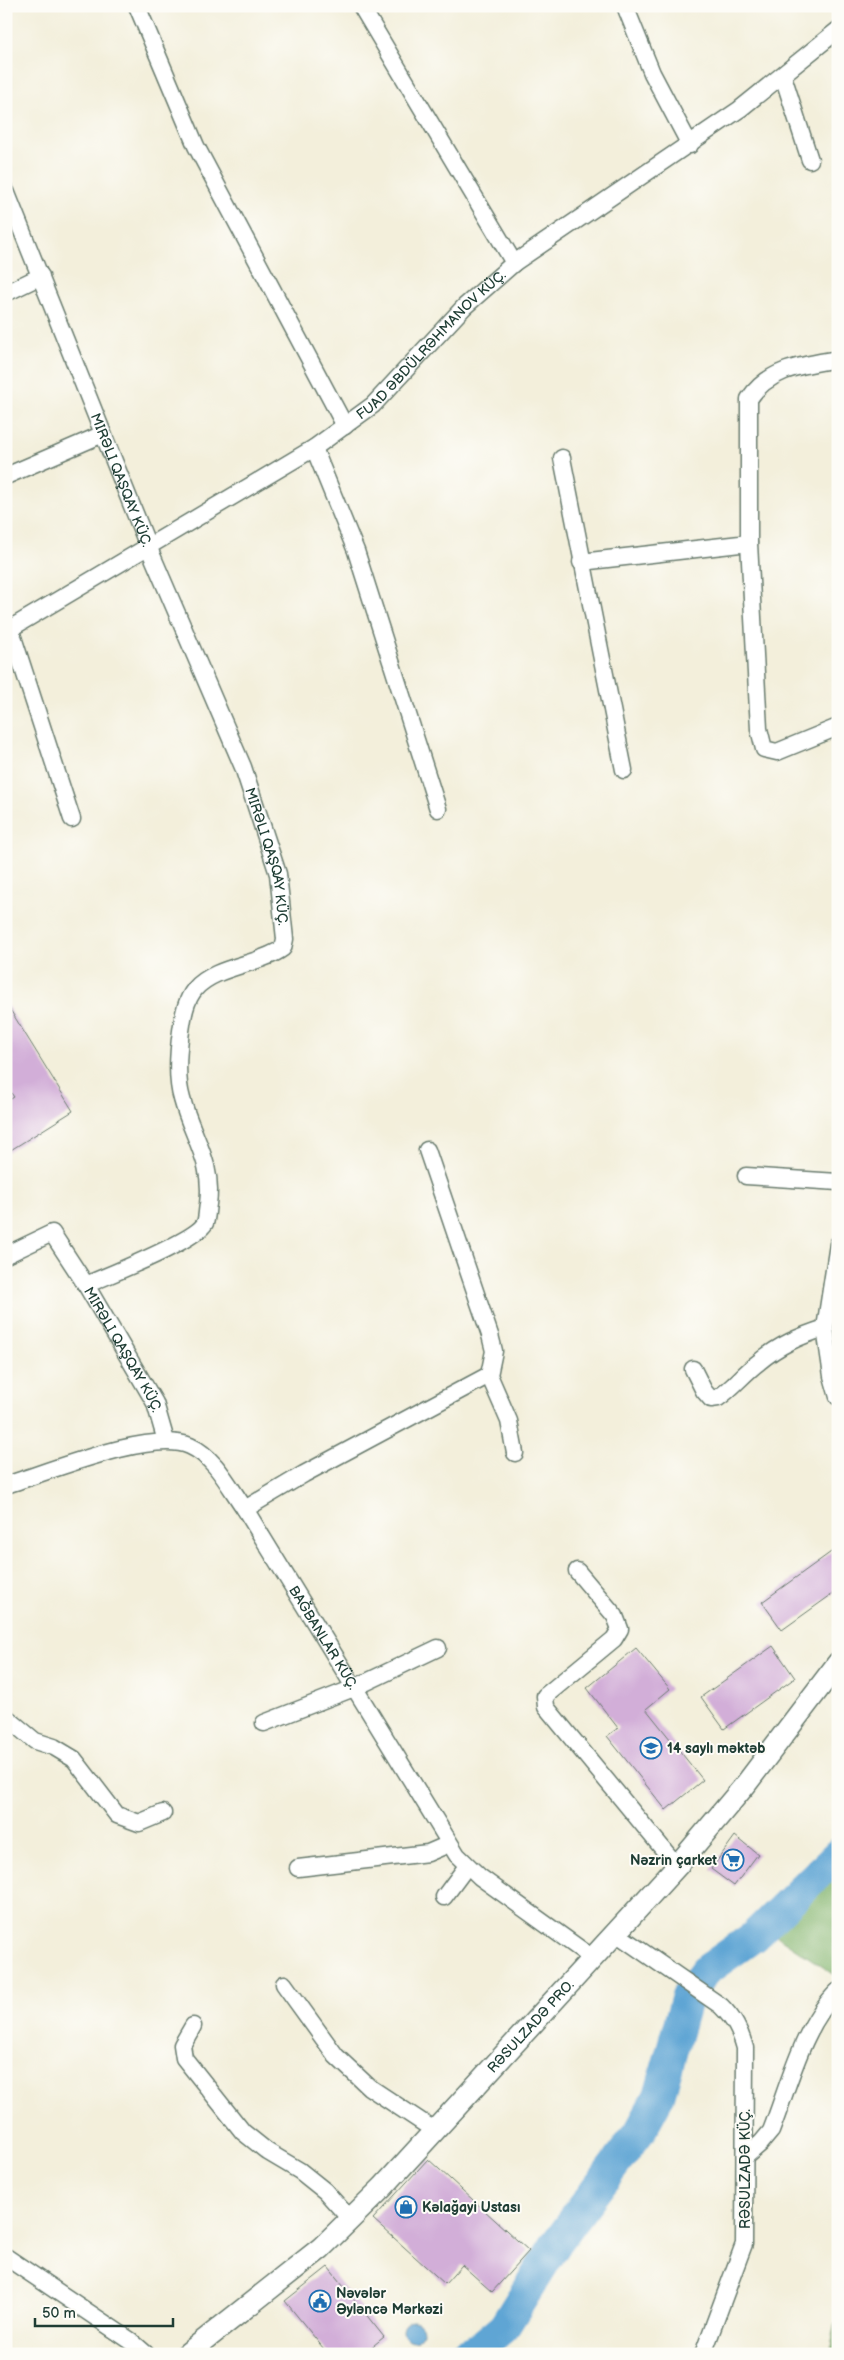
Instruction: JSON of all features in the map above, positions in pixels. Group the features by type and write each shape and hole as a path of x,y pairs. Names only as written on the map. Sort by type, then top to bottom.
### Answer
{"street":[{"path":"136,6 196,146 345,426"},
{"path":"361,6 514,263"},
{"path":"624,6 652,73 690,145"},
{"name":"FUAD ƏBDÜLRƏHMANOV KÜÇ.","path":"8,630 314,448 345,426 393,386 464,307 514,263 618,190 690,145 783,76 838,30"},
{"path":"783,76 810,160"},
{"name":"MIRƏLI QAŞQAY KÜÇ.","path":"6,191 148,546 244,768 278,874 285,939 283,948 274,954 257,958 213,976 195,988 184,1008 179,1050 182,1098 205,1157 209,1191 205,1223 191,1237 86,1285 154,1403 166,1441"},
{"path":"6,293 41,276"},
{"path":"838,359 795,367 771,377 757,387 749,399 749,543 759,730 764,750 777,752 838,727"},
{"path":"6,476 103,434"},
{"path":"314,448 356,551 438,808"},
{"path":"562,458 581,562 624,770"},
{"path":"581,562 749,543"},
{"path":"8,630 72,819"},
{"path":"427,1150 490,1334 494,1351 489,1375 509,1421 515,1453"},
{"path":"746,1176 838,1182"},
{"path":"6,1255 52,1233 86,1285"},
{"path":"838,1244 825,1328 832,1376 838,1397"},
{"path":"694,1369 704,1391 711,1399 718,1398 758,1362 780,1346 797,1337 825,1328"},
{"path":"245,1509 304,1474 489,1375"},
{"name":"BAĞBANLAR KÜÇ.","path":"6,1486 129,1446 166,1441 190,1446 210,1460 245,1509 449,1844 467,1866 594,1959"},
{"path":"577,1572 616,1616 620,1629 614,1639 545,1696 546,1707 677,1866"},
{"path":"264,1723 354,1688 438,1648"},
{"name":"RƏSULZADƏ PRO.","path":"187,2354 321,2248 351,2220 594,1959 677,1866 746,1784 838,1663"},
{"path":"6,1717 35,1741 54,1747 74,1759 117,1815 139,1822 163,1813"},
{"path":"298,1868 428,1853 449,1844"},
{"path":"444,1897 467,1866"},
{"name":"RƏSULZADƏ KÜÇ.","path":"617,1934 704,1993 734,2018 741,2032 745,2048 744,2244 703,2354"},
{"path":"284,1984 342,2062 368,2087 434,2130"},
{"path":"745,2157 771,2131 813,2023 825,2004 838,1991"},
{"path":"193,2026 182,2045 184,2058 226,2110 244,2132 268,2152 300,2171 325,2191 351,2220"},
{"path":"6,2257 131,2341 146,2354"}],"green space":[{"path":"838,1874 838,1977 775,1935"},
{"path":"838,2314 838,2354 829,2354"}],"water":[{"path":"413,2321 420,2324 423,2331 420,2338 413,2341 406,2338 403,2331 406,2324"}],"building":[{"path":"6,1003 73,1111 6,1153 6,1102 14,1097 6,1086"},
{"path":"838,1547 838,1590 782,1630 762,1602"},
{"path":"773,1646 795,1678 724,1729 701,1697"},
{"path":"636,1648 670,1689 646,1709 703,1780 666,1810 607,1736 618,1728 587,1688"},
{"path":"735,1836 758,1854 734,1886 711,1869"},
{"path":"428,2159 529,2251 492,2292 462,2265 445,2284 373,2219"},
{"path":"328,2267 384,2337 363,2354 328,2354 285,2301"}],"waterway":[{"path":"464,2354 479,2348 504,2327 557,2242 640,2131 659,2096 687,1996 705,1971 753,1937 838,1854"}],"place":[{"name":"14 saylı məktəb","path":"651,1748"},
{"name":"Nəzrin çarket","path":"733,1860"},
{"name":"Kəlağayi Ustası","path":"406,2207"},
{"name":"Nəvələr Əyləncə Mərkəzi","path":"320,2301"}]}
